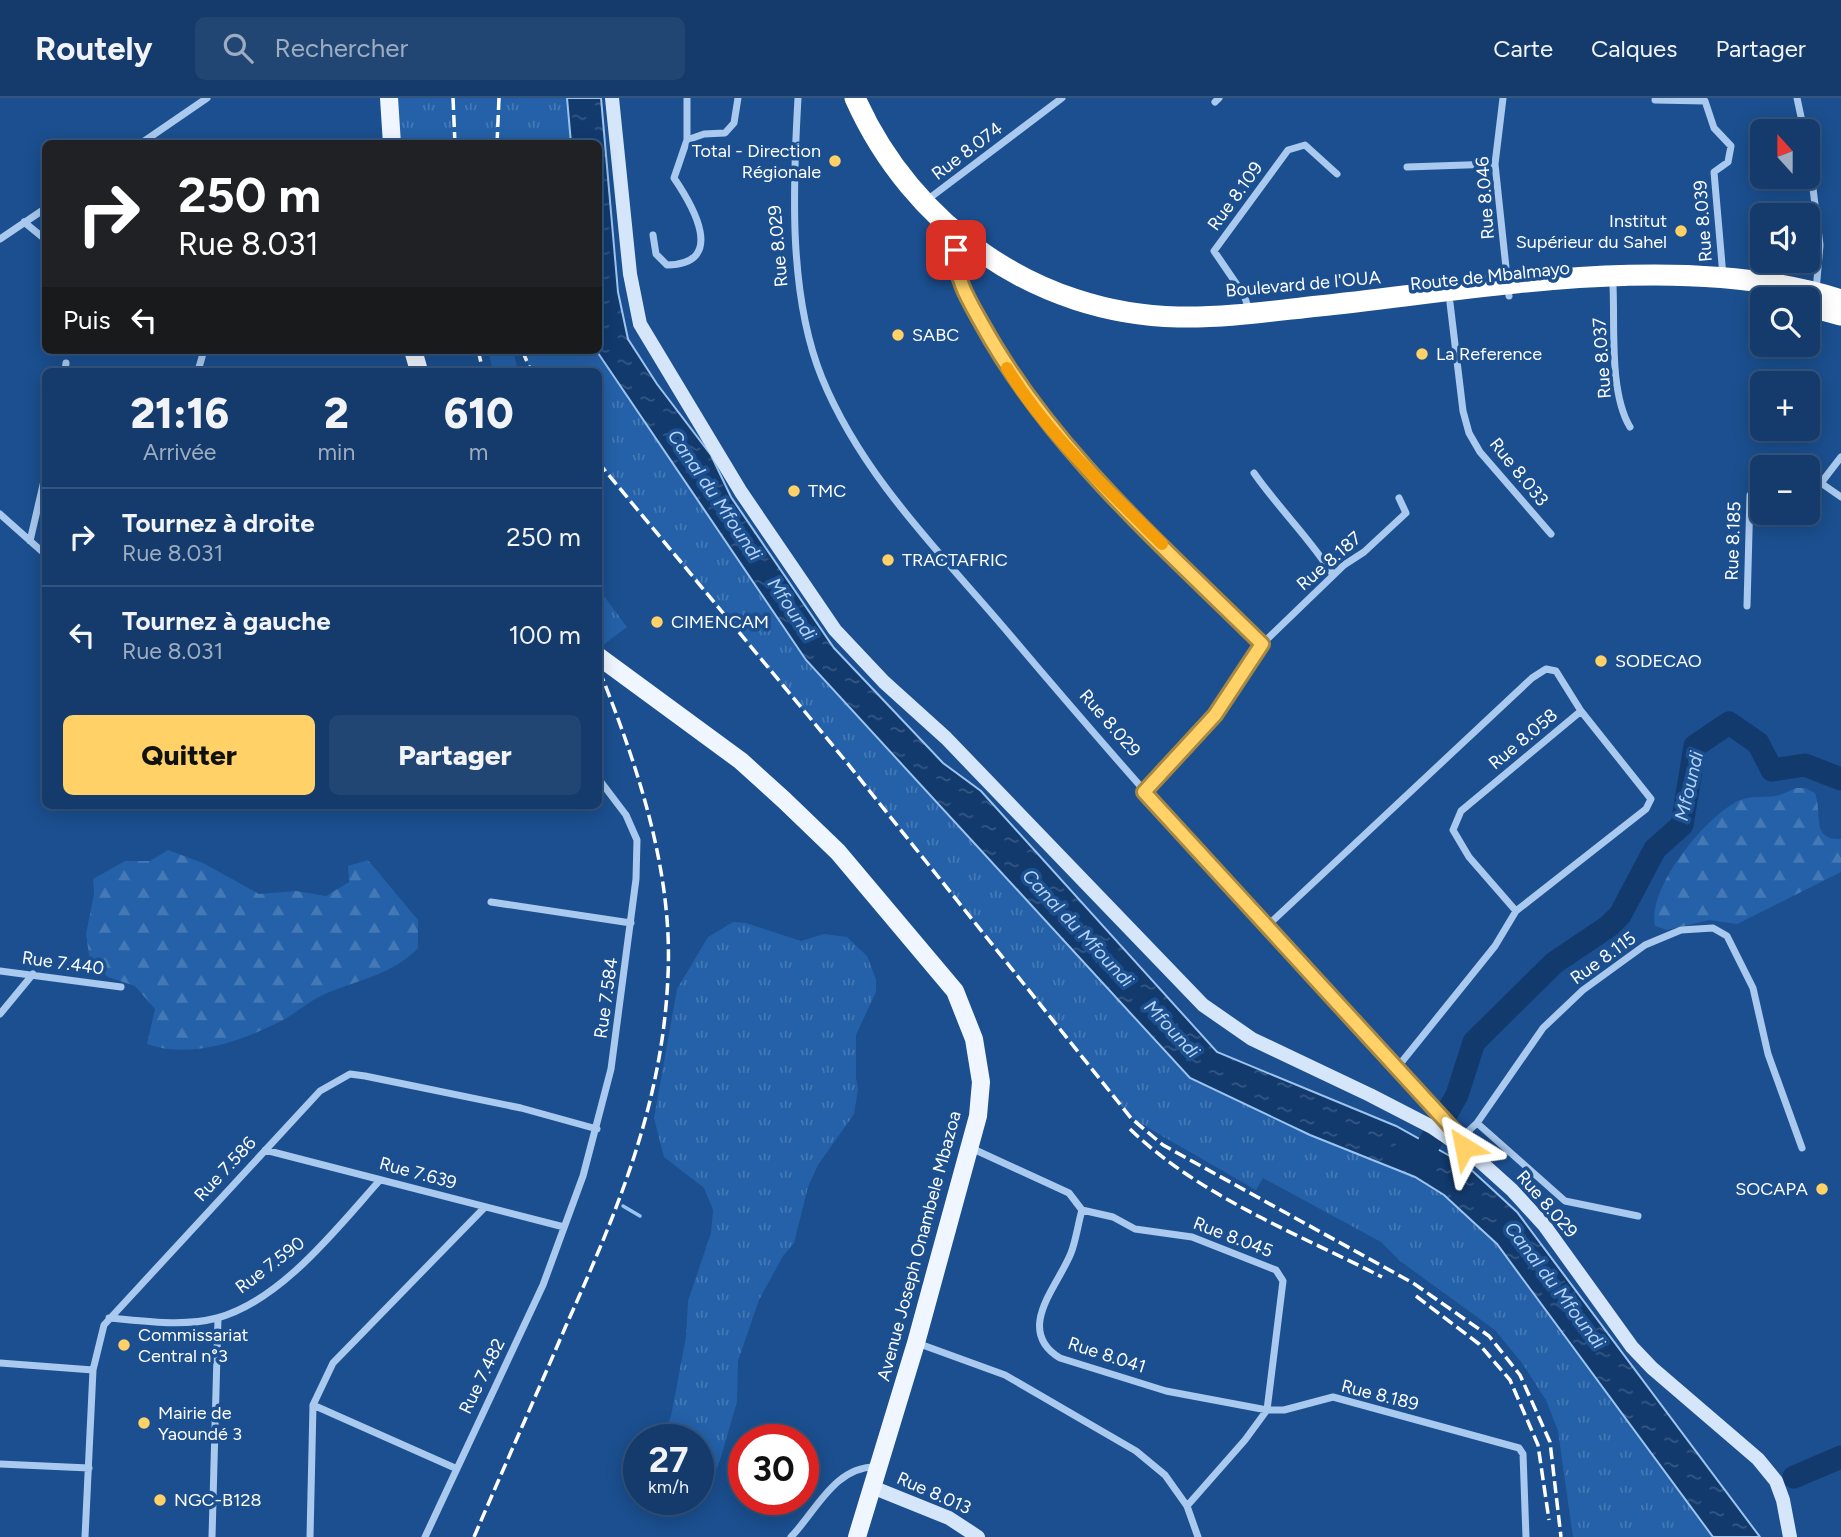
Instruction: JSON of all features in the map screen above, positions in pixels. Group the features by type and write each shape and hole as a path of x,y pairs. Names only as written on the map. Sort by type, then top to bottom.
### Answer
{"highway":[{"name":"Route de Mbalmayo","path":"841,98 866,149 881,171 929,226 956,250 1006,283 1039,299 1091,317 1134,325 1172,328 1279,322 1450,303 1508,291 1613,286 1712,288 1750,294"},
{"name":"Boulevard de l'OUA","path":"855,98 890,163 923,203 972,247 1012,272 1076,300 1135,313 1178,317 1250,314 1508,291 1602,276 1723,277 1763,287"},
{"name":"Boulevard de l'OUA","path":"1820,299 1841,300"},
{"path":"1820,303 1841,315"}],"main road":[{"path":"389,98 392,140"},
{"path":"612,98 630,274 640,324 741,492 835,630 884,682 946,738 1203,1005 1252,1039 1370,1095 1462,1143"},
{"name":"Avenue Joseph Onambele Mbazoa","path":"602,659 741,761 838,852 954,991 974,1040 981,1082 978,1116 916,1343 857,1537"},
{"name":"Rue 8.029","path":"1462,1143 1512,1190 1544,1225 1632,1347 1652,1368 1758,1459 1776,1481 1790,1537"},
{"name":"Rue 8.013","path":"872,1487 949,1518 978,1537"}],"street":[{"path":"146,140 207,98"},
{"path":"653,235 656,254 667,265 695,259 700,251 700,230 693,209 674,178 687,140 687,98"},
{"path":"687,140 704,134 725,133 734,123 738,98"},
{"name":"Rue 8.029","path":"798,98 792,191 802,300 821,376 834,404 870,465 925,538 1144,792 1462,1143"},
{"name":"Rue 8.074","path":"923,203 1062,98"},
{"name":"Rue 8.046","path":"1503,98 1495,164 1508,291"},
{"path":"1797,98 1801,119"},
{"name":"Rue 8.039","path":"1655,100 1705,101 1714,128 1731,146 1728,162 1714,172 1723,277"},
{"name":"Rue 8.109","path":"1250,314 1244,295 1214,251 1288,150 1305,145 1337,174"},
{"path":"1407,167 1495,164"},
{"path":"1813,189 1820,245 1814,287"},
{"path":"0,239 42,211"},
{"path":"24,222 42,237"},
{"path":"956,250 955,268 964,291 1012,375 1036,408 1107,489 1262,644"},
{"name":"Rue 8.037","path":"1613,286 1618,389 1622,414 1630,427"},
{"name":"Rue 8.033","path":"1450,303 1463,411 1469,433 1480,452 1551,534"},
{"path":"1841,457 1821,483 1841,497"},
{"path":"1254,473 1279,509 1315,547 1334,575"},
{"path":"30,541 42,489"},
{"name":"Rue 8.185","path":"1747,606 1750,495"},
{"name":"Rue 8.187","path":"1144,792 1215,715 1262,644 1334,575 1406,513 1399,498"},
{"path":"1,517 42,552"},
{"name":"Rue 8.058","path":"1266,927 1532,678 1546,669 1556,671 1581,711 1461,811 1453,831 1469,857 1516,911"},
{"path":"1396,1069 1496,946 1516,911 1646,809 1651,799 1581,711"},
{"name":"Rue 7.584","path":"564,1227 597,1129 619,1024 631,923 637,840 626,815 602,783"},
{"path":"491,902 631,923"},
{"name":"Rue 8.115","path":"1462,1143 1543,1028 1583,990 1645,945 1681,930 1713,928 1727,936 1753,988 1768,1054 1802,1148"},
{"name":"Rue 7.440","path":"0,971 121,987"},
{"path":"0,1014 33,974"},
{"name":"Rue 7.586","path":"85,1537 93,1370 104,1325 320,1091 336,1079 351,1074 416,1084 597,1129"},
{"path":"1477,1123 1565,1202 1638,1216"},
{"path":"970,1148 1069,1194 1082,1210"},
{"name":"Rue 7.639","path":"265,1150 564,1227"},
{"name":"Rue 7.590","path":"109,1318 156,1322 218,1318 251,1303 322,1245 380,1180"},
{"path":"310,1537 313,1405 333,1363 485,1207"},
{"name":"Rue 8.045","path":"1082,1210 1113,1217 1135,1229 1192,1237 1276,1270 1283,1281 1267,1410"},
{"name":"Rue 8.041","path":"1082,1210 1071,1252 1050,1287 1042,1316 1040,1335 1049,1351 1060,1358 1166,1391 1267,1410"},
{"name":"Rue 7.482","path":"425,1537 543,1285 564,1227"},
{"path":"212,1537 218,1318"},
{"path":"916,1343 1005,1375 1136,1451 1165,1475 1187,1506 1198,1537"},
{"path":"0,1363 93,1370"},
{"name":"Rue 8.189","path":"1267,1410 1284,1410 1333,1397 1519,1448 1523,1454 1526,1537"},
{"path":"313,1405 455,1468"},
{"path":"1187,1506 1267,1410"},
{"path":"0,1464 89,1468"},
{"path":"791,1537 843,1476 867,1467 878,1467"}],"green space":[{"path":"389,98 567,98 571,140 392,140"},
{"path":"489,354 514,354 517,368 492,368"},
{"path":"524,354 599,354 806,660 1190,1078 1310,1135 1415,1177 1444,1195 1497,1244 1713,1537 1573,1537 1558,1431 1546,1400 1522,1363 1495,1330 1400,1261 1381,1242 1263,1178 1256,1190 1131,1118 844,759 602,466 602,368 530,368"},
{"path":"602,593 627,627 602,646"},
{"path":"1796,788 1805,788 1815,793 1821,830 1831,838 1841,839 1841,872 1737,924 1709,920 1667,930 1655,926 1655,910 1669,874 1681,855 1710,822 1743,799 1778,795"},
{"path":"168,850 203,863 259,894 296,891 326,896 349,882 348,866 368,860 418,920 418,948 387,970 321,996 285,1019 253,1034 199,1049 182,1050 147,1044 155,1009 135,986 108,977 90,961 86,934 94,894 93,879 125,861 150,861"},
{"path":"733,922 746,923 801,941 824,934 847,937 867,956 876,979 876,992 856,1035 858,1089 854,1114 818,1165 808,1187 794,1243 783,1256 759,1300 738,1361 737,1402 714,1474 714,1424 668,1424 686,1337 688,1301 711,1233 713,1210 704,1188 664,1157 654,1118 677,989 708,937"}],"water":[{"name":"Canal du Mfoundi","path":"567,98 601,98 618,292 628,339 657,384 711,455 731,497 834,648 943,763 981,791 1217,1052 1396,1126 1466,1165 1517,1212 1760,1537 1713,1537 1497,1244 1444,1195 1415,1177 1310,1135 1190,1078 806,660 599,354 602,354 602,140 571,140"}],"waterway":[{"name":"Mfoundi","path":"1406,1150 1421,1158 1457,1095 1474,1042 1554,963 1609,926 1620,915 1655,849 1682,825 1695,746 1729,723 1758,743 1772,770 1805,765 1841,779"},
{"path":"623,1206 640,1216"},
{"name":"Mfoundi","path":"1794,1477 1841,1457"}],"railway":[{"path":"453,98 455,140"},
{"path":"497,140 499,98"},
{"path":"479,354 482,368"},
{"path":"524,354 530,368"},
{"path":"602,467 844,759 1131,1118 1163,1145 1413,1283 1489,1336 1520,1375 1550,1442 1561,1537"},
{"path":"474,1537 619,1199 647,1113 664,1022 668,936 658,857 639,779 602,678"},
{"path":"1130,1129 1157,1153 1218,1194 1382,1277"},
{"path":"1416,1296 1479,1344 1510,1380 1538,1445 1549,1520"}],"slow traffic":[{"path":"1007,368 1077,457 1162,544"}],"place":[{"name":"Total - Direction Régionale","path":"835,161"},
{"name":"Institut Supérieur du Sahel","path":"1681,231"},
{"name":"SABC","path":"898,335"},
{"name":"La Reference","path":"1422,354"},
{"name":"TMC","path":"794,491"},
{"name":"TRACTAFRIC","path":"888,560"},
{"name":"CIMENCAM","path":"657,622"},
{"name":"SODECAO","path":"1601,661"},
{"name":"SOCAPA","path":"1822,1189"},
{"name":"Commissariat Central n°3","path":"124,1345"},
{"name":"Mairie de Yaoundé 3","path":"144,1423"},
{"name":"NGC-B128","path":"160,1500"}],"route":[{"path":"956,250 956,274 964,291 1012,375 1036,408 1107,489 1262,644 1215,715 1144,792 1284,948 1461,1138 1464,1147"}]}
